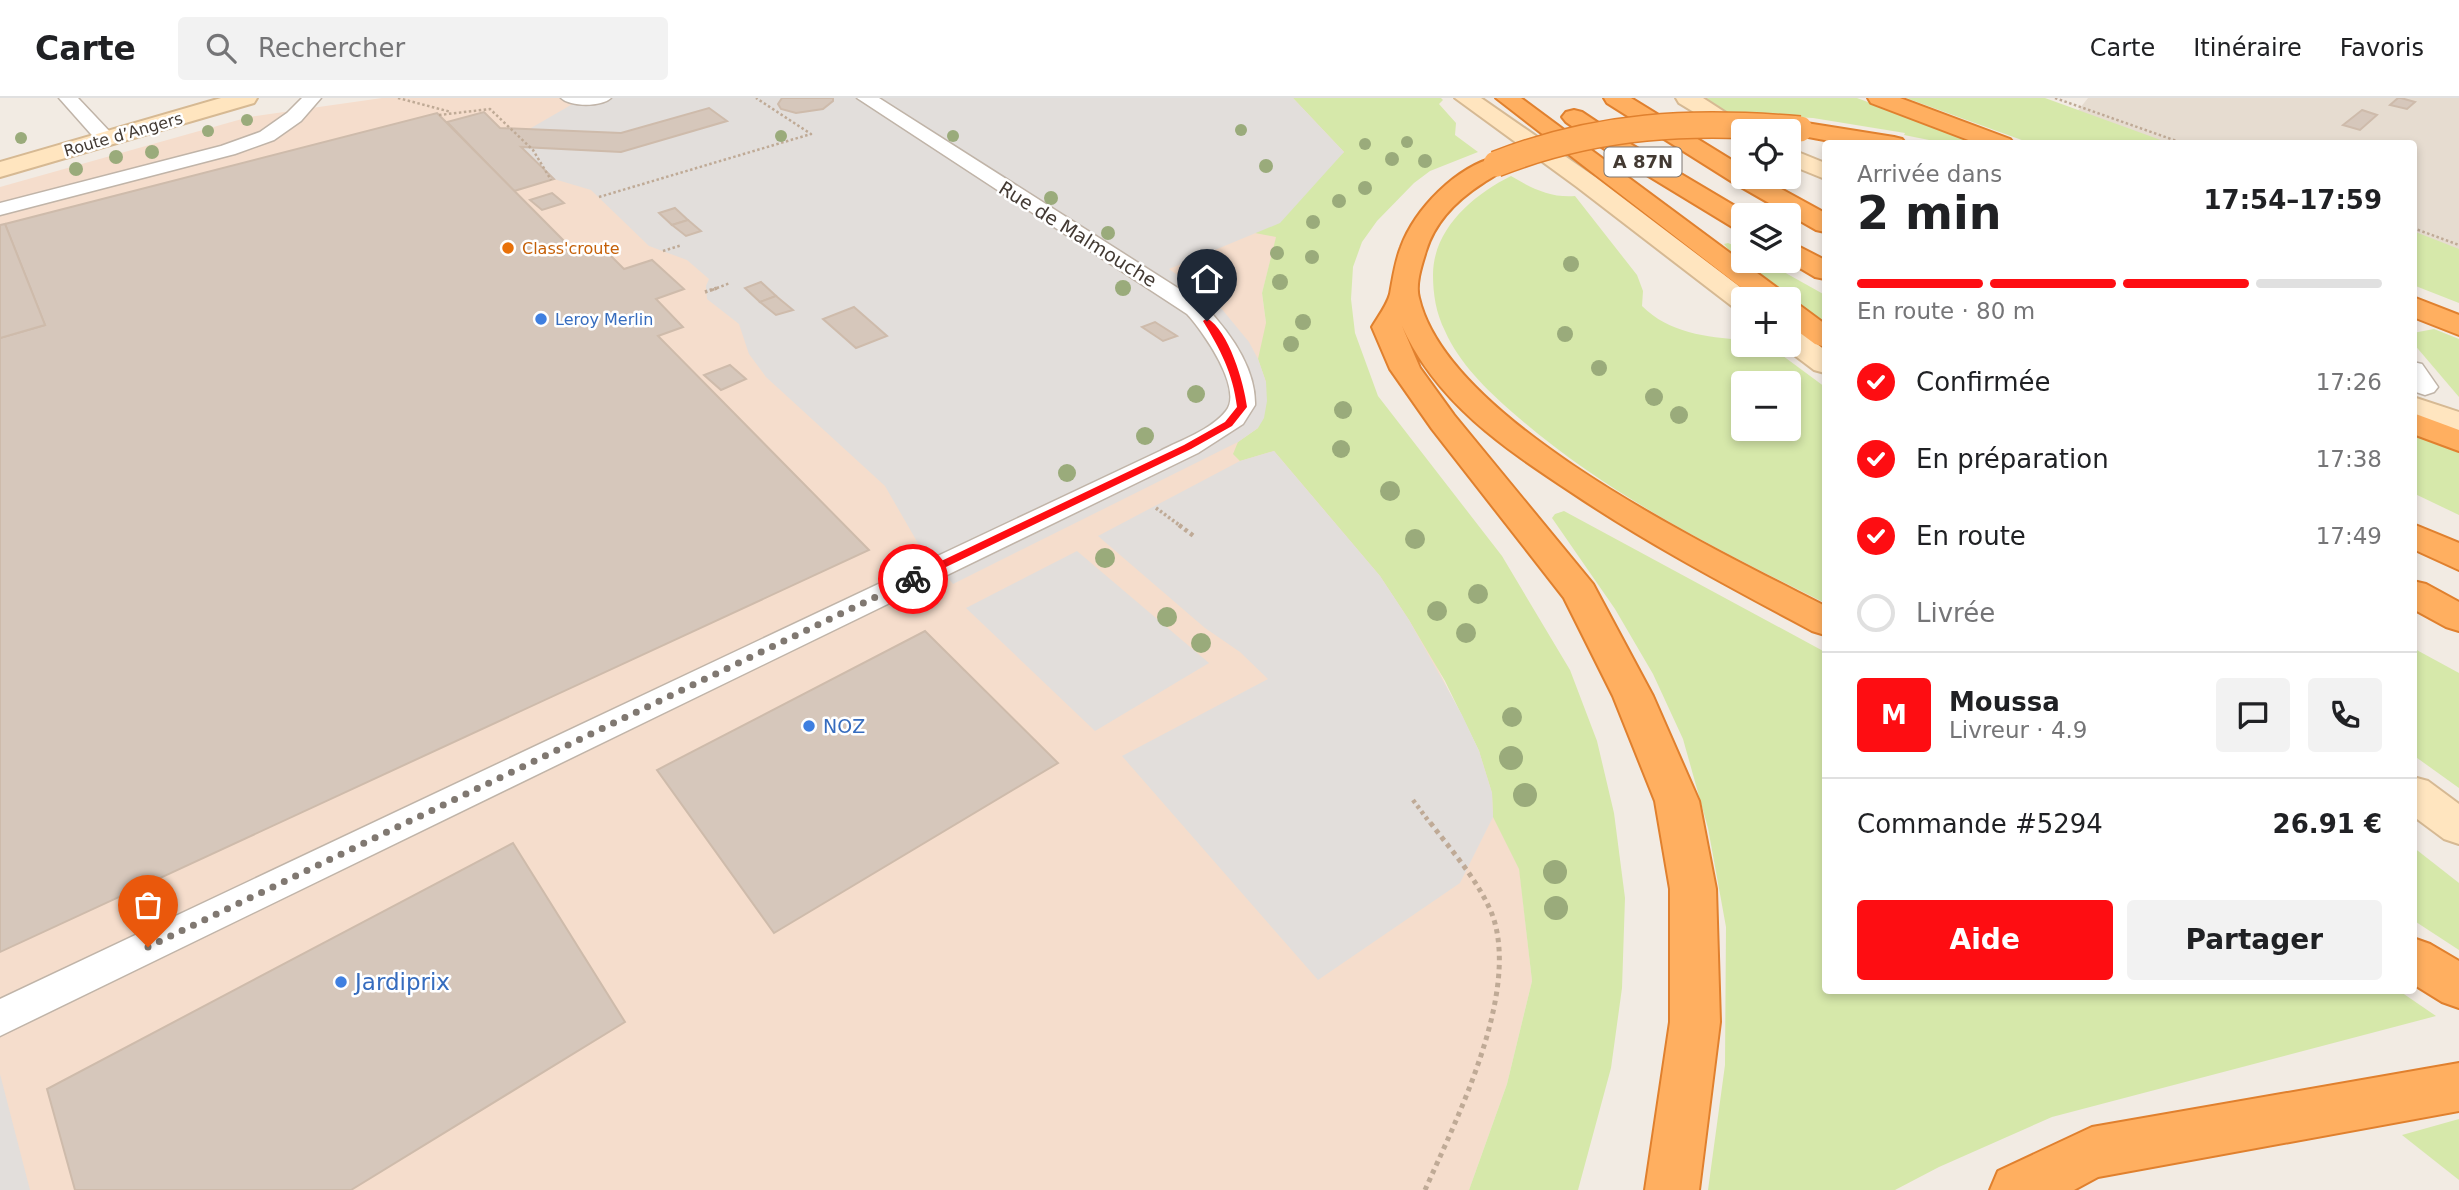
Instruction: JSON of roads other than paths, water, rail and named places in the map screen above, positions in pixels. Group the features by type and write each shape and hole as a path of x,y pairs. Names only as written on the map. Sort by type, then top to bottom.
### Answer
{"highway":[{"path":"1507,98 1758,287"},
{"name":"A 87N","path":"1615,98 1743,178 1822,222"},
{"path":"1644,98 1731,146"},
{"path":"1879,98 1991,140"},
{"name":"A 87N","path":"1556,105 1618,147 1731,215"},
{"path":"1672,1190 1695,1022 1693,889 1677,801 1633,696 1580,593 1443,422 1405,369 1387,327 1404,295 1412,250 1422,228 1438,206 1459,188 1496,164 1554,142 1616,129 1699,124 1800,129 1869,140"},
{"path":"1801,183 1822,193"},
{"path":"1801,257 1822,269"},
{"path":"1404,295 1418,331 1434,360 1459,391 1491,421 1620,510 1822,620"},
{"path":"2417,310 2459,327"},
{"path":"1801,320 1822,336"},
{"path":"2417,425 2459,441"},
{"path":"2417,537 2459,558"},
{"path":"2417,595 2459,618"},
{"path":"2417,961 2459,987"},
{"path":"2017,1190 2092,1153 2459,1087"}],"main road":[{"name":"Route d’Angers","path":"0,170 246,98"},
{"path":"1466,98 1586,183 1731,293"},
{"path":"1687,98 1731,125"},
{"path":"1801,161 1822,171"},
{"path":"1801,346 1822,362"},
{"path":"2417,388 2459,424"},
{"path":"2417,796 2459,827"}],"lane":[{"path":"68,98 106,138"},
{"path":"0,209 228,150 267,136 294,117 312,98"},
{"path":"570,98 601,98"},
{"name":"Rue de Malmouche","path":"0,1018 1135,472 1215,433 1238,415 1242,399 1234,368 1216,333 1195,309 866,98"}],"place":[{"name":"Class'croute","path":"508,248"},
{"name":"Leroy Merlin","path":"541,319"},
{"name":"NOZ","path":"809,726"},
{"name":"Jardiprix","path":"341,982"}]}
